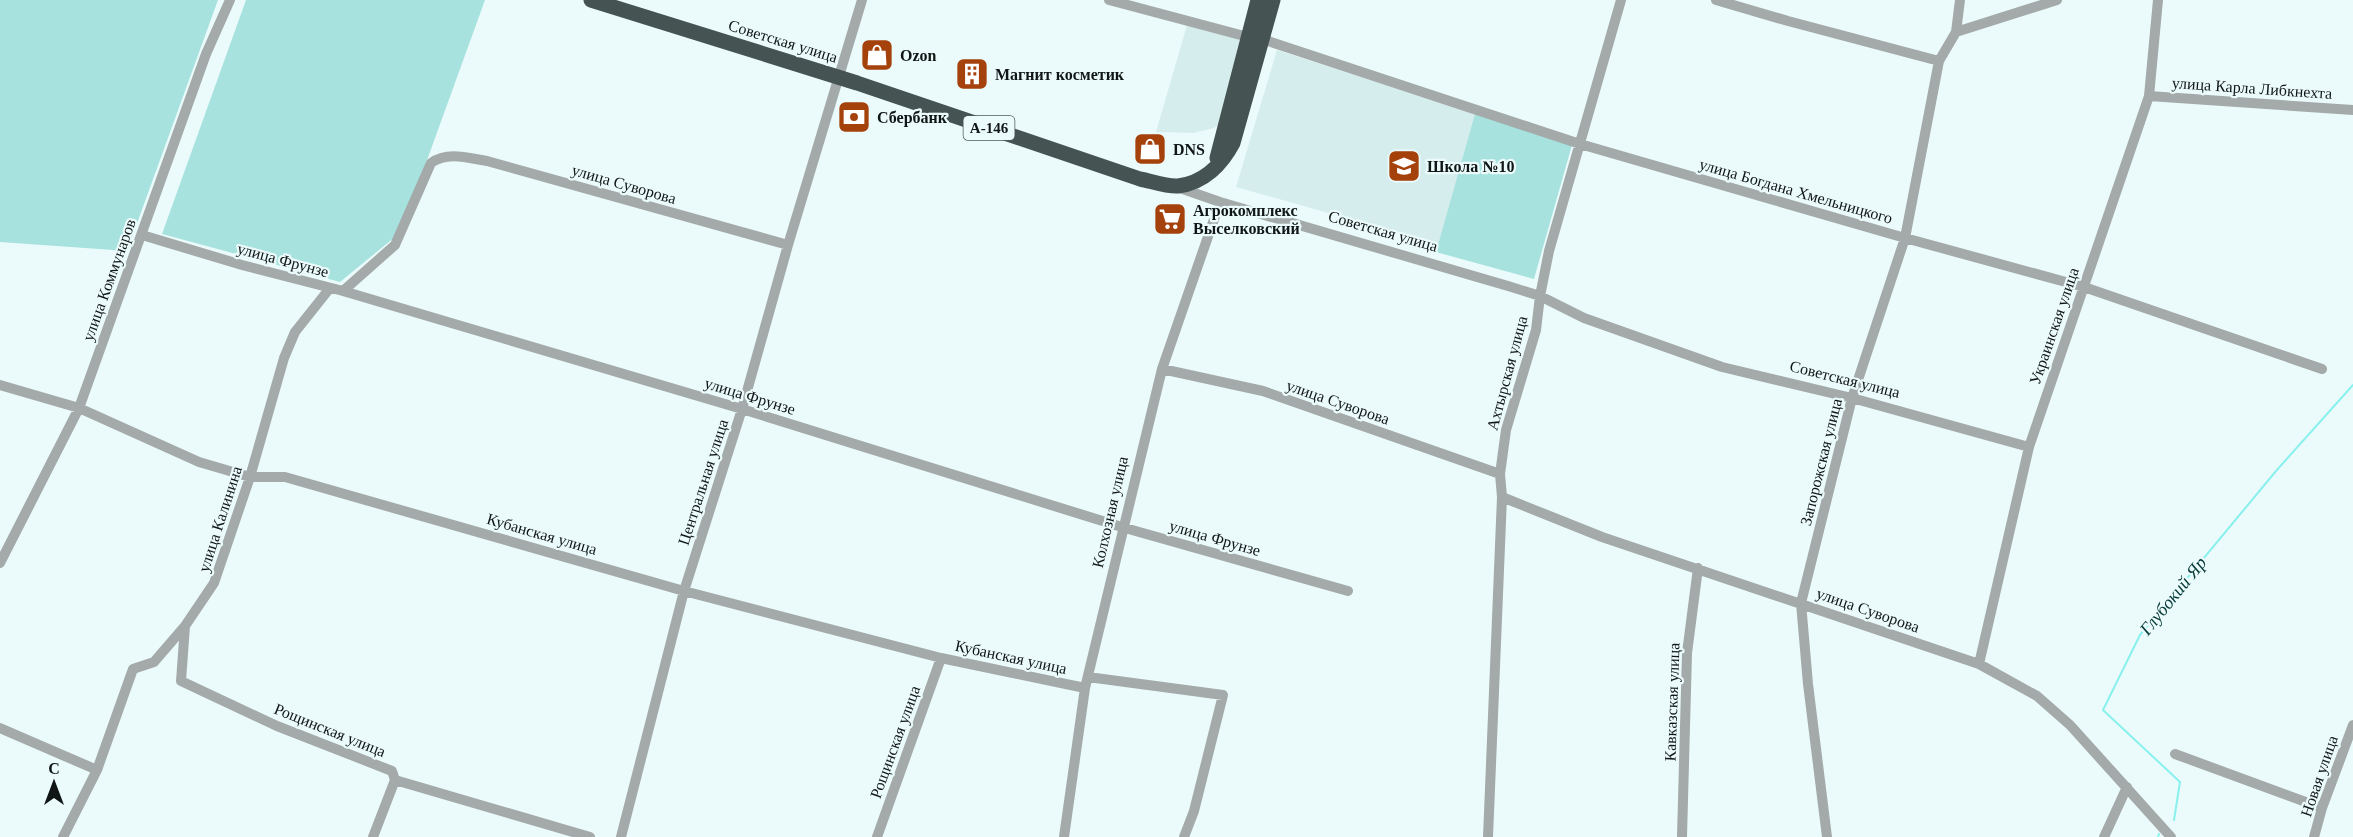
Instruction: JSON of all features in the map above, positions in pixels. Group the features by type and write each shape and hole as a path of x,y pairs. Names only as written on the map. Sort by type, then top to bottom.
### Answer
{"highway":[{"name":"Советская улица","path":"591,0 838,77 1140,179 1177,186"},
{"path":"1177,186 1197,180 1214,170 1225,159 1233,143 1255,38 1258,0"},
{"path":"1255,38 1273,0"}],"street":[{"name":"улица Коммунаров","path":"0,563 79,408 206,54 230,0"},
{"name":"Центральная улица","path":"621,837 684,591 742,408 788,245 862,0"},
{"name":"улица Богдана Хмельницкого","path":"1109,0 1255,38 1580,144 2084,287 2322,369"},
{"name":"Ахтырская улица","path":"1488,837 1502,497 1500,474 1506,430 1536,330 1549,251 1622,0"},
{"path":"1716,0 1939,61"},
{"name":"Запорожская улица","path":"1827,837 1808,684 1801,603 1852,398 1905,238 1939,61 1956,32 1959,0"},
{"path":"1956,32 2057,0"},
{"name":"Украинская улица","path":"1979,664 2029,447 2149,96 2158,0"},
{"name":"улица Карла Либкнехта","path":"2149,96 2353,110"},
{"name":"улица Суворова","path":"343,291 395,245 431,163 439,157 451,155 487,161 788,245"},
{"name":"Советская улица","path":"1177,186 1220,202 1540,296 1584,318 1722,367 1852,398 2029,447"},
{"name":"Колхозная улица","path":"1064,837 1087,683 1162,369 1220,202"},
{"name":"улица Фрунзе","path":"142,236 343,291 742,408 1125,528 1348,591"},
{"name":"улица Калинина","path":"63,837 97,771 134,669 154,662 185,626 214,583 250,477 284,358 295,332 330,288"},
{"name":"улица Суворова","path":"1162,369 1263,391 1500,474"},
{"name":"Кубанская улица","path":"0,385 79,408 198,462 250,477 285,477 684,591 941,658 1087,683 1223,695 1194,811 1184,837"},
{"name":"улица Суворова","path":"1502,497 1602,537 1979,664 2037,696 2070,725 2171,837"},
{"name":"Кавказская улица","path":"1682,837 1687,653 1698,568"},
{"name":"Рощинская улица","path":"185,626 180,681 277,726 392,771 394,780 590,837"},
{"name":"Рощинская улица","path":"877,837 941,658"},
{"name":"Новая улица","path":"2314,837 2322,808 2353,725"},
{"path":"0,728 97,771"},
{"path":"2175,754 2322,808"},
{"path":"373,837 394,780"},
{"path":"2104,837 2127,787"}],"shaded area":[{"path":"0,0 218,0 127,251 0,242"},
{"path":"246,0 485,0 401,232 340,282 162,234"},
{"path":"1187,25 1246,41 1223,122 1214,128 1193,133 1156,132"},
{"name":"Школа №10","path":"1277,50 1571,145 1534,271 1236,187"},
{"path":"1475,114 1572,145 1534,279 1436,252"}],"waterway":[{"name":"Глубокий Яр","path":"2174,820 2180,782 2103,710 2140,635 2276,471 2353,385"}],"place":[{"name":"Ozon","path":"877,55"},
{"name":"Магнит косметик","path":"972,74"},
{"name":"Сбербанк","path":"854,117"},
{"name":"DNS","path":"1150,149"},
{"name":"Школа №10","path":"1404,166"},
{"name":"Агрокомплекс Выселковский","path":"1170,219"}]}
